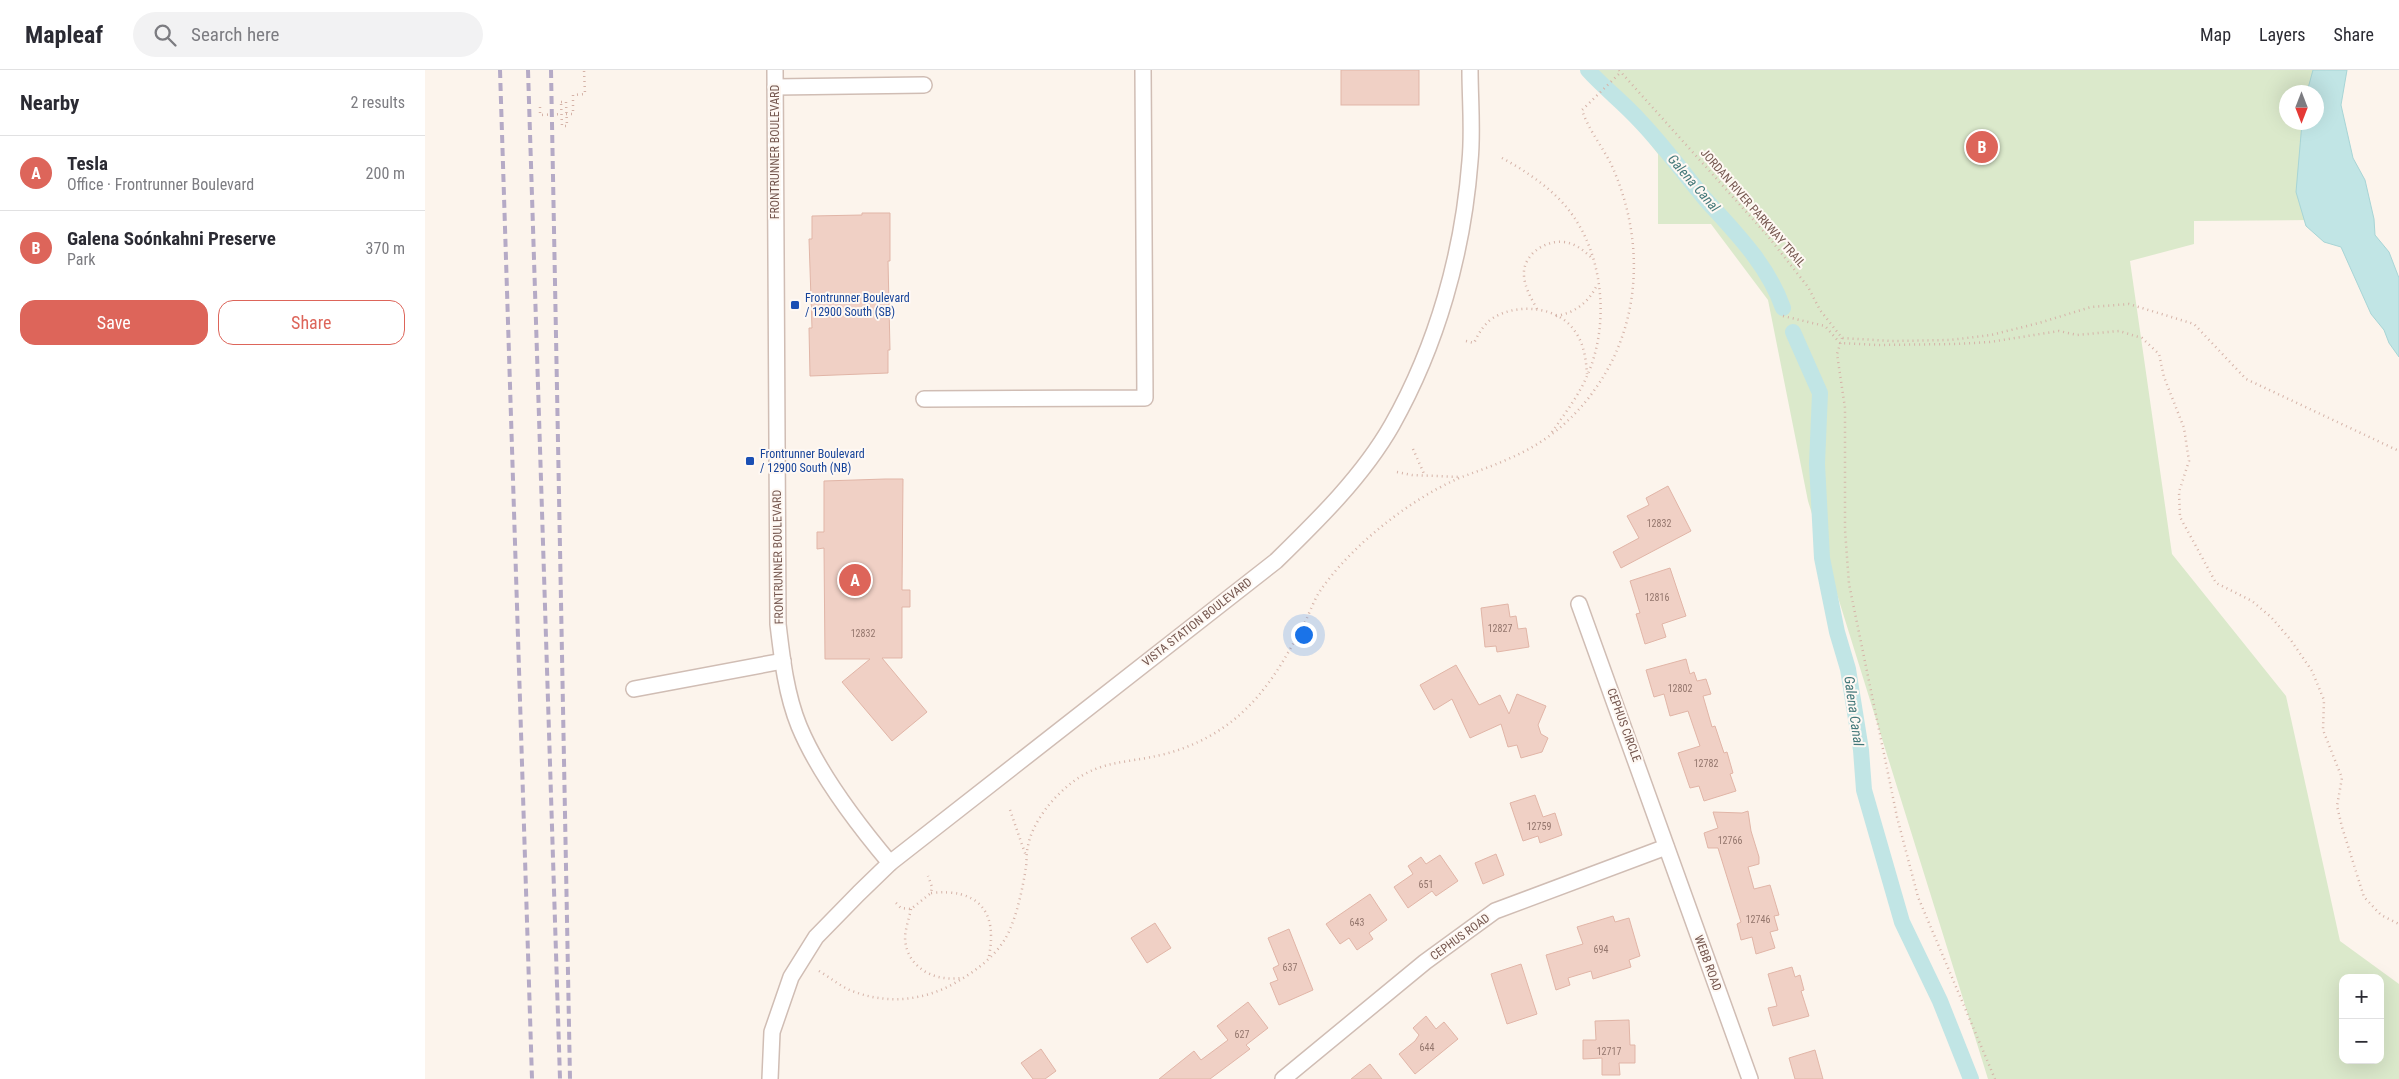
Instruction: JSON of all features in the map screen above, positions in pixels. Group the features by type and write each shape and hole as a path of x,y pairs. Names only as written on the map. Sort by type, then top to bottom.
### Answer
{"street":[{"name":"FRONTRUNNER BOULEVARD","path":"775,70 778,624 783,660 799,726 825,774 890,864"},
{"path":"924,399 1145,398 1143,70"},
{"name":"VISTA STATION BOULEVARD","path":"770,1079 772,1032 791,976 816,937 890,864 1276,560 1310,528 1365,464 1391,426 1414,382 1431,341 1446,296 1461,234 1470,160 1471,70"},
{"path":"775,87 924,85"},
{"name":"CEPHUS CIRCLE","path":"1579,604 1666,847"},
{"path":"634,689 783,660"},
{"name":"CEPHUS ROAD","path":"1283,1079 1425,962 1495,911 1666,847"},
{"name":"WEBB ROAD","path":"1666,847 1750,1079"}],"path":[{"path":"566,114 573,114 573,95 585,94 584,70"},
{"path":"819,971 852,991 881,999 914,998 939,991 963,978 989,958 1004,941 1012,926 1027,860 1028,844 1038,822 1056,796 1072,782 1094,768 1107,763 1163,754 1192,745 1227,725 1254,703 1273,679 1319,592 1344,562 1372,534 1396,515 1439,488 1513,458 1567,424 1592,395 1612,361 1631,304 1634,273 1632,227 1623,194 1610,162 1585,119 1582,110 1620,71"},
{"name":"JORDAN RIVER PARKWAY TRAIL","path":"1620,71 1767,235 1808,287 1821,310 1842,338"},
{"path":"561,102 566,102 566,114 567,126 561,126 561,102"},
{"path":"540,107 540,115 561,114"},
{"path":"1502,158 1539,182 1568,209 1586,238 1595,262 1600,320 1596,348 1587,376 1549,437"},
{"path":"1538,310 1529,295 1524,275 1526,262 1539,248 1556,242 1565,242 1581,248 1595,262"},
{"path":"1556,316 1581,307 1592,295 1598,283"},
{"path":"1995,1079 1918,897 1897,816 1849,584 1845,530 1845,408 1837,354 1842,338 1892,341 1967,338 1991,335 2039,323 2091,307 2129,304 2194,324 2246,379 2399,451"},
{"path":"1466,341 1474,342 1481,328 1493,318 1512,311 1532,308 1564,319 1574,330 1582,342 1587,376"},
{"path":"1783,316 1825,326 1840,342 1877,345 1956,344 1990,342 2059,331 2077,335 2119,332 2142,338 2159,354 2164,377 2184,428 2189,461 2179,492 2181,517 2216,583 2252,601 2271,617 2312,671 2325,700 2323,730 2341,778 2337,806 2341,827 2364,897 2381,915 2399,924"},
{"path":"1413,448 1425,476"},
{"path":"1397,472 1425,476 1464,477"},
{"path":"1010,810 1027,860"},
{"path":"928,876 932,887 931,893"},
{"path":"963,978 937,978 921,970 907,951 905,937 911,909 931,893 961,893 981,904 991,927 989,958"},
{"path":"896,903 901,908 911,909"}],"green space":[{"path":"1594,70 2325,70 2319,85 2279,85 2279,130 2310,130 2311,220 2194,221 2194,244 2130,261 2172,554 2286,696 2340,941 2399,984 2399,1079 1988,1079 1808,501 1768,300 1711,224 1658,224 1658,154"}],"water":[{"path":"2313,70 2347,70 2341,105 2353,158 2365,180 2374,219 2375,235 2389,252 2399,278 2399,357 2389,343 2384,330 2371,314 2341,247 2324,242 2306,226 2296,192 2301,130 2324,130 2324,85 2309,85"}],"building":[{"path":"1341,70 1419,70 1419,105 1341,105"},
{"path":"862,213 890,213 890,261 888,261 890,350 888,350 888,373 810,376 809,328 812,328 809,239 812,239 812,216 862,215"},
{"path":"903,479 902,590 910,590 910,607 902,607 902,658 882,658 927,712 892,741 842,682 870,659 825,659 824,548 817,549 817,532 824,532 824,481"},
{"path":"1668,486 1691,531 1621,568 1613,552 1639,538 1627,516 1649,505 1646,498"},
{"path":"1670,568 1686,616 1662,624 1666,637 1645,644 1636,614 1640,613 1630,581"},
{"path":"1508,604 1510,617 1516,616 1518,629 1526,628 1529,647 1497,652 1496,646 1485,647 1481,608"},
{"path":"1686,659 1690,674 1694,672 1697,681 1706,679 1711,694 1703,696 1712,727 1715,726 1724,753 1727,752 1733,773 1730,774 1736,791 1704,801 1699,786 1690,788 1678,753 1700,746 1688,711 1670,716 1664,694 1654,697 1646,670"},
{"path":"1456,665 1479,705 1500,695 1509,714 1517,694 1546,706 1538,725 1541,734 1548,738 1542,752 1521,758 1517,745 1508,747 1501,724 1470,738 1452,699 1434,710 1420,685"},
{"path":"1535,795 1543,817 1555,813 1562,835 1540,843 1538,836 1523,841 1510,803"},
{"path":"1748,811 1751,831 1759,857 1759,864 1748,867 1754,889 1770,885 1779,915 1774,916 1778,930 1770,932 1775,948 1756,954 1752,937 1741,940 1737,924 1741,922 1718,848 1708,848 1704,833 1718,828 1713,812 1742,813"},
{"path":"1496,854 1504,875 1483,884 1475,863"},
{"path":"1440,855 1458,881 1436,896 1432,891 1408,908 1394,887 1413,874 1408,866 1421,857 1426,864"},
{"path":"1370,894 1387,920 1369,933 1373,939 1357,950 1349,938 1340,944 1326,924"},
{"path":"1613,916 1615,922 1629,918 1640,956 1629,960 1631,967 1593,979 1591,971 1568,978 1570,985 1556,990 1546,955 1583,944 1577,927"},
{"path":"1155,923 1171,948 1147,963 1131,938"},
{"path":"1289,929 1313,990 1279,1005 1270,983 1278,980 1273,968 1279,965 1268,938"},
{"path":"1521,964 1537,1014 1507,1024 1491,974"},
{"path":"1792,967 1795,977 1800,975 1804,990 1801,991 1809,1016 1773,1026 1768,1008 1777,1006 1768,974"},
{"path":"1248,1002 1268,1028 1246,1045 1250,1049 1210,1079 1159,1079 1194,1051 1201,1060 1228,1040 1217,1026"},
{"path":"1426,1016 1436,1029 1444,1022 1458,1039 1415,1074 1399,1054 1415,1041 1419,1035 1413,1028"},
{"path":"1629,1020 1630,1045 1635,1045 1635,1063 1619,1063 1620,1075 1602,1075 1602,1058 1583,1059 1583,1040 1596,1040 1595,1021"},
{"path":"1041,1049 1056,1071 1045,1079 1033,1079 1021,1063"},
{"path":"1815,1050 1823,1079 1795,1079 1789,1058"},
{"path":"1370,1064 1382,1079 1351,1079"}],"waterway":[{"name":"Galena Canal","path":"1588,70 1634,114 1706,200 1740,237 1769,278 1783,308"},
{"name":"Galena Canal","path":"1793,332 1820,393 1817,464 1822,558 1837,632 1848,669 1861,750 1864,790 1902,922 1940,1001 1971,1079"}],"railway":[{"path":"500,70 532,1079"},
{"path":"528,70 560,1079"},
{"path":"551,70 570,1079"}],"place":[{"name":"Galena Soónkahni Preserve","path":"1982,147"},
{"name":"Frontrunner Boulevard / 12900 South (SB)","path":"795,305"},
{"name":"Frontrunner Boulevard / 12900 South (NB)","path":"750,461"},
{"name":"Tesla","path":"855,580"}]}
